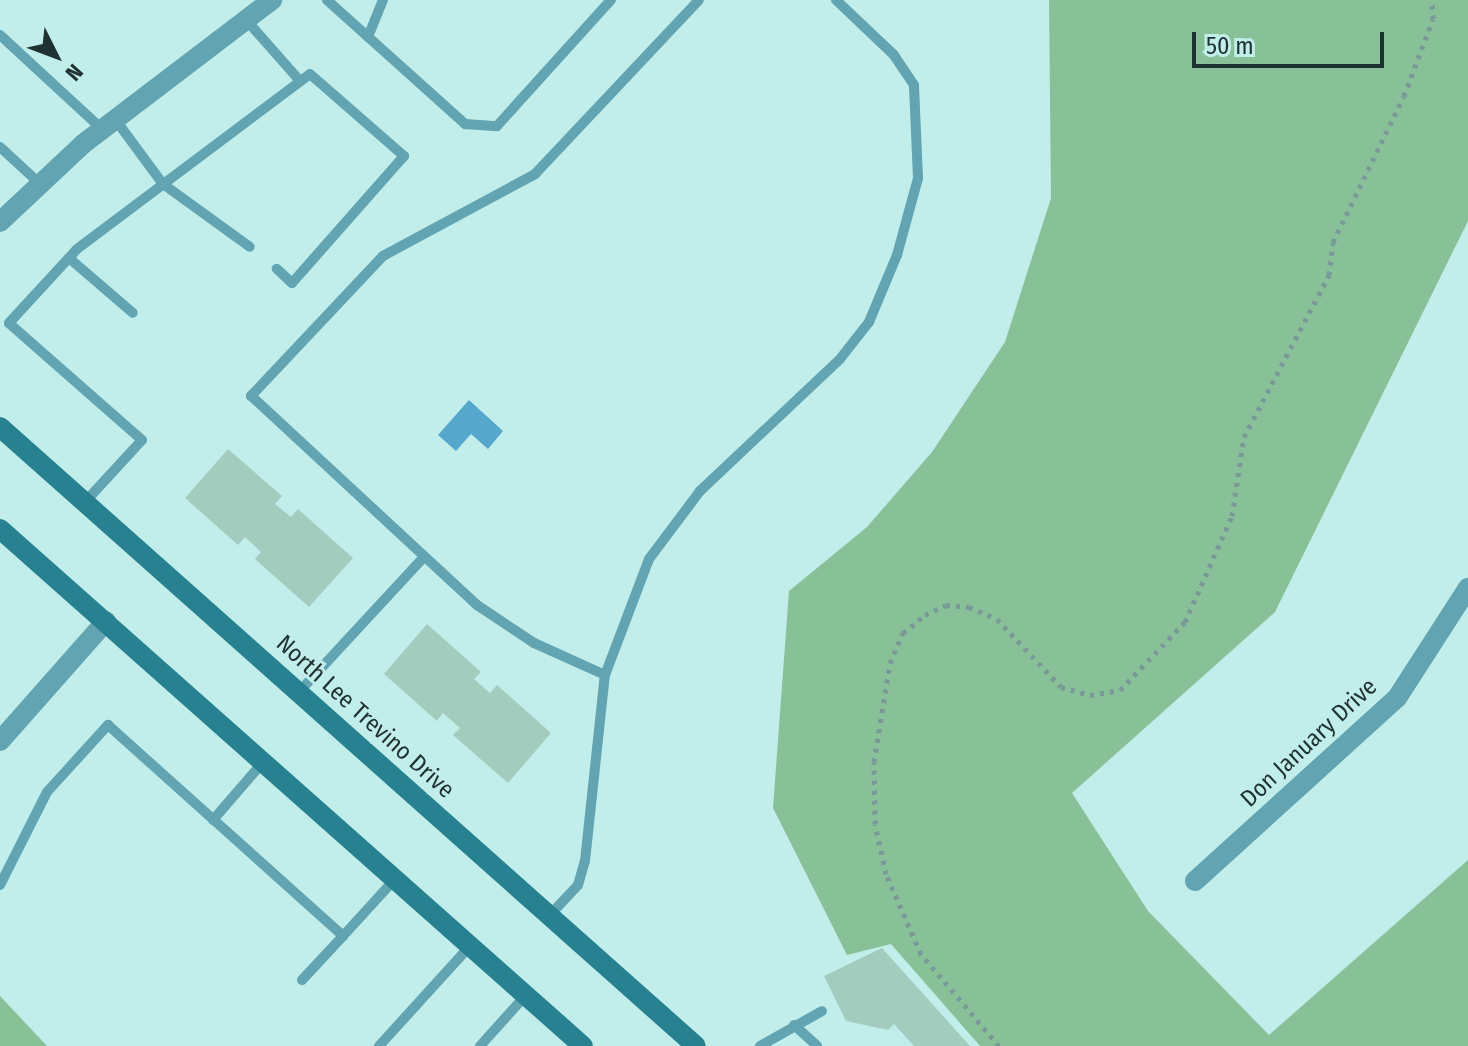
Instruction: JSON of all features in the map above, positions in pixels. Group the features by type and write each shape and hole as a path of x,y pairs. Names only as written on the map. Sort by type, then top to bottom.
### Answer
{"main road":[{"name":"North Lee Trevino Drive","path":"0,427 696,1046"},
{"path":"0,529 583,1046"}],"street":[{"path":"0,222 39,183 109,124 248,22 272,0"},
{"name":"Don January Drive","path":"1195,881 1388,708 1468,588"},
{"path":"0,741 106,621"}],"lane":[{"path":"327,0 465,124 497,126 611,0"},
{"path":"368,37 383,0"},
{"path":"605,675 534,643 422,559 251,396 383,256 535,174 699,0"},
{"path":"549,916 578,885 585,861 605,675 649,559 673,523 840,359 869,322 897,255 918,178 914,85 894,55 836,0"},
{"path":"248,22 300,81"},
{"path":"0,35 109,124 163,184 250,247"},
{"path":"85,502 142,440 9,323 69,258 310,74 404,156 292,283 277,269"},
{"path":"0,147 39,183"},
{"path":"69,258 133,313"},
{"path":"299,692 422,559"},
{"path":"0,885 47,792 108,725 343,936"},
{"path":"213,820 264,761"},
{"path":"302,980 395,879"},
{"path":"379,1046 470,946"},
{"path":"480,1046 525,996"},
{"path":"760,1046 822,1011"},
{"path":"794,1025 817,1046"}],"path":[{"path":"999,1046 921,954 886,874 875,824 874,762 890,663 903,633 925,615 946,605 969,607 997,619 1061,687 1090,695 1120,690 1185,622 1232,516 1244,437 1329,275 1333,242 1404,96 1433,19 1432,0"}],"green space":[{"path":"1049,0 1468,0 1468,221 1275,612 1072,793 1148,911 1269,1035 1468,860 1468,1046 980,1046 891,944 847,955 773,808 789,591 867,527 932,452 1005,342 1051,198"},
{"path":"0,996 47,1046 0,1046"}],"water":[{"path":"469,400 503,431 488,449 471,434 456,451 438,435"}],"building":[{"path":"228,449 282,496 275,504 291,517 298,509 353,558 309,607 255,559 261,552 245,537 238,545 185,498"},
{"path":"427,624 481,672 474,679 490,693 497,685 551,733 508,783 453,735 460,728 443,713 437,721 384,674"},
{"path":"882,948 970,1046 914,1046 894,1024 888,1030 846,1021 824,976"}]}
